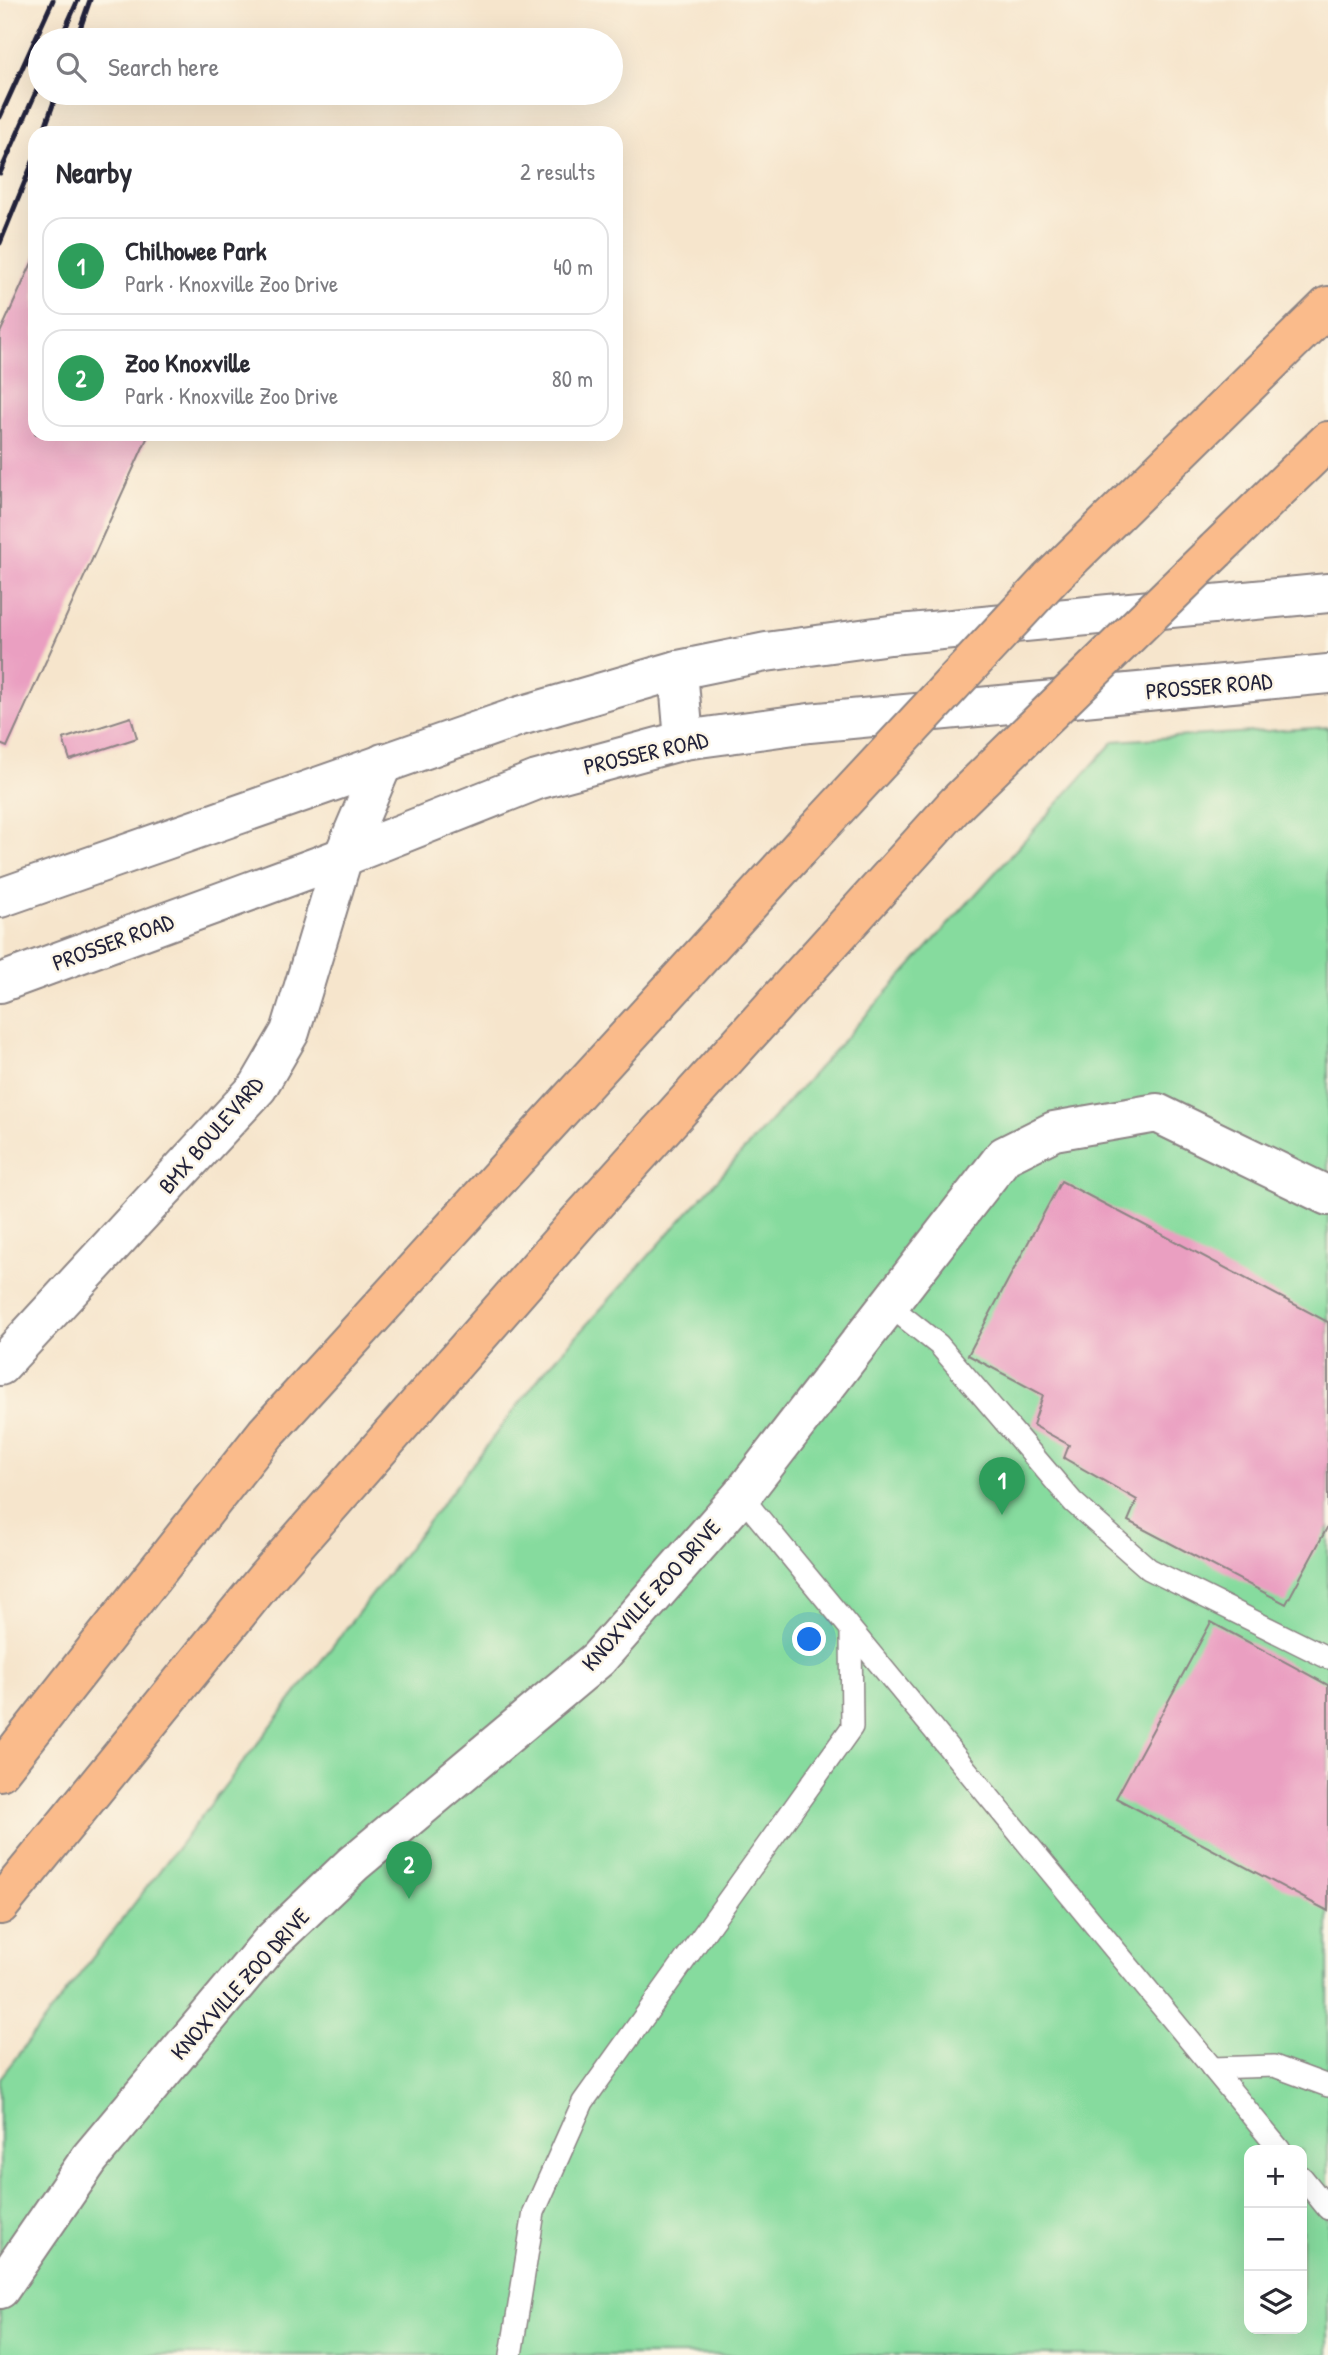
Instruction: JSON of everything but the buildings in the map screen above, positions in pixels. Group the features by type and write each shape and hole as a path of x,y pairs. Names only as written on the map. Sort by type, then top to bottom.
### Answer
{"highway":[{"path":"0,1772 266,1433 807,840 1050,579 1328,306"},
{"path":"0,1905 284,1557 579,1221 956,804 1328,441"}],"street":[{"path":"0,898 532,712 678,670 766,652 890,635 1328,593"},
{"path":"678,670 684,740"},
{"name":"PROSSER ROAD","path":"0,983 343,857 537,780 684,740 809,723 1328,674"},
{"name":"BMX BOULEVARD","path":"0,1366 258,1087 290,1032 343,857 383,763"},
{"name":"KNOXVILLE ZOO DRIVE","path":"0,2289 90,2158 270,1943 353,1864 597,1659 741,1496 1004,1156 1054,1131 1157,1113 1328,1196"}],"lane":[{"path":"890,1306 939,1345 1073,1502 1149,1569 1326,1651"},
{"path":"741,1496 1276,2145"},
{"path":"511,2355 534,2212 583,2102 852,1727 851,1630"},
{"path":"1212,2068 1274,2066 1328,2086"},
{"path":"1307,2183 1328,2209"}],"green space":[{"path":"1328,727 1328,2355 0,2355 0,2078 542,1374 1114,741"}],"railway":[{"path":"40,28 53,0"},
{"path":"65,28 78,0"},
{"path":"80,28 90,0"},
{"path":"0,117 28,55"},
{"path":"0,173 30,105"},
{"path":"45,126 53,105"},
{"path":"0,243 28,174"}],"place":[{"name":"Chilhowee Park","path":"1002,1515"},
{"name":"Zoo Knoxville","path":"409,1899"}]}
